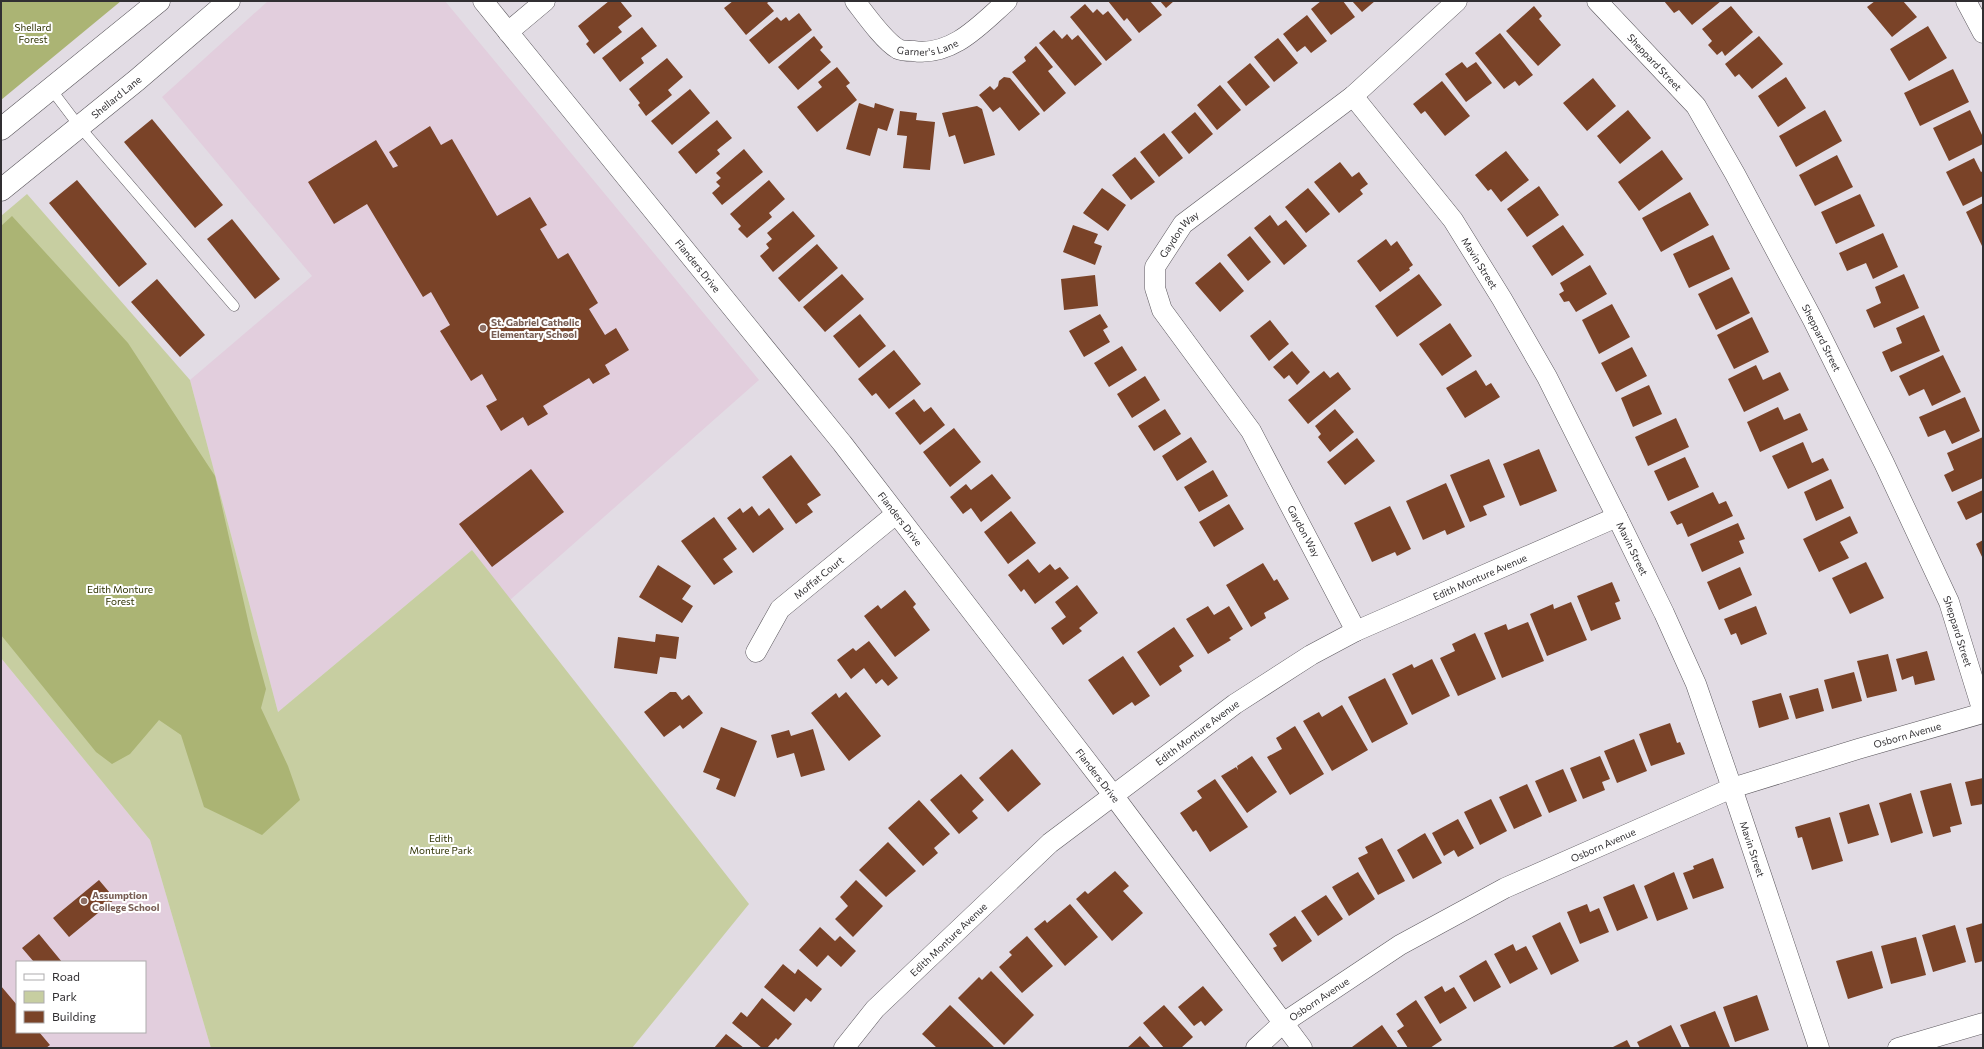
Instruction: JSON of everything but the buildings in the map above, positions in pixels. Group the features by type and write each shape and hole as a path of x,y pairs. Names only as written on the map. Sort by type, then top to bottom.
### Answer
{"main road":[{"path":"1,129 159,1"},
{"name":"Shellard Lane","path":"1,190 137,80 229,1"}],"street":[{"name":"Flanders Drive","path":"483,1 842,443 1113,795 1302,1048"},
{"path":"508,32 545,1"},
{"name":"Garner's Lane","path":"854,1 883,35 898,49 924,53 943,49 964,38 1007,1"},
{"name":"Gaydon Way","path":"1356,631 1251,431 1162,310 1155,288 1155,267 1183,224 1353,96 1457,1"},
{"name":"Sheppard Street","path":"1597,1 1696,106 1735,174 1813,320 1884,463 1949,602 1983,713"},
{"path":"1966,1 1983,33"},
{"name":"Mavin Street","path":"1353,96 1453,220 1502,299 1547,377 1664,613 1696,684 1819,1048"},
{"name":"Moffat Court","path":"756,652 780,609 896,514"},
{"name":"Edith Monture Avenue","path":"844,1048 875,1009 1045,849 1113,795 1235,704 1311,655 1356,631 1617,517"},
{"name":"Osborn Avenue","path":"1256,1048 1283,1023 1400,945 1505,888 1732,788 1858,749 1983,713"},
{"path":"1898,1048 1983,1023"}],"lane":[{"path":"51,89 79,126 234,306"}],"shaded area":[{"name":"St. Gabriel Catholic Elementary School","path":"268,1 445,1 759,380 510,600 472,550 278,712 190,380 312,276 162,97"},
{"name":"Assumption College School","path":"1,658 150,840 211,1048 1,1048"}],"green space":[{"name":"Shellard Forest","path":"1,1 121,1 1,100"},
{"name":"Edith Monture Park","path":"27,194 190,380 278,712 472,550 749,904 632,1048 211,1048 150,840 1,658 1,216"},
{"name":"Edith Monture Forest","path":"12,216 128,343 215,476 252,638 266,689 261,708 288,766 300,800 262,835 204,807 181,735 159,720 130,754 112,764 96,752 1,635 1,226"}],"place":[{"name":"St. Gabriel Catholic Elementary School","path":"483,328"},
{"name":"Assumption College School","path":"84,901"}]}
